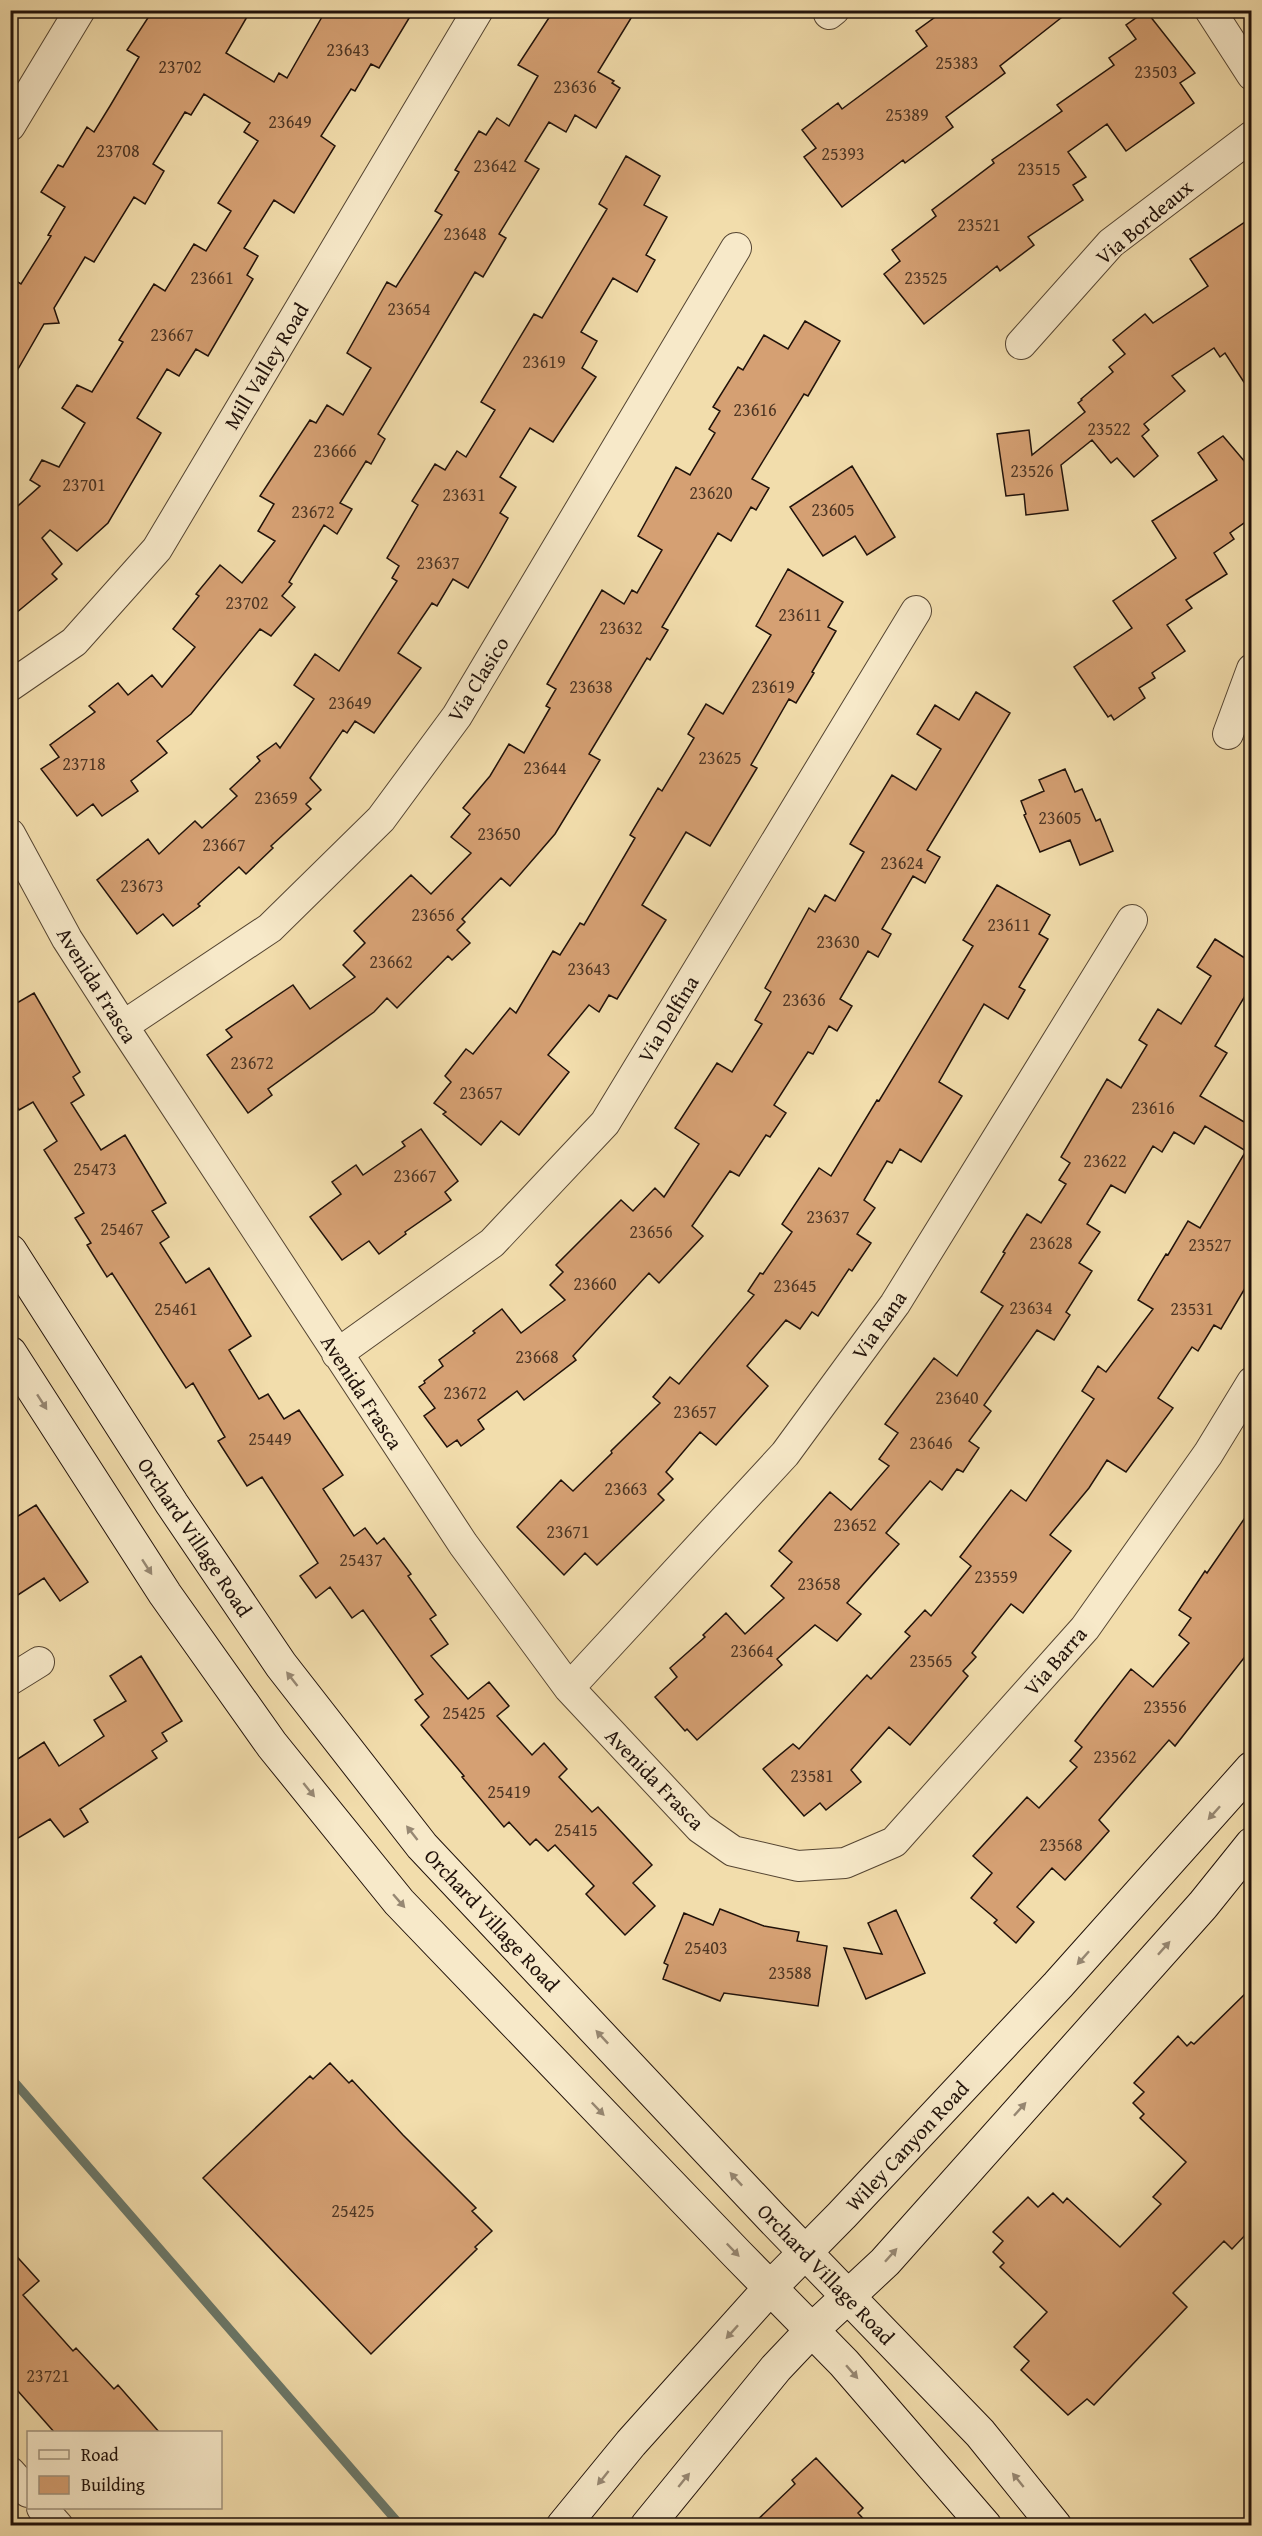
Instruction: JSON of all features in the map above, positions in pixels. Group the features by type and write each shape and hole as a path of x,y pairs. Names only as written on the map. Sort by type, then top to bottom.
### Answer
{"main road":[{"name":"Orchard Village Road","path":"10,1251 172,1504 281,1665 422,1846 980,2433 1055,2526"},
{"path":"10,1353 165,1594 272,1744 392,1893 844,2363 985,2526"},
{"name":"Wiley Canyon Road","path":"563,2526 631,2443 770,2288 1058,1985 1251,1768"},
{"path":"647,2526 776,2368 812,2330 893,2253 1203,1905 1251,1844"}],"street":[{"path":"10,126 80,10"},
{"name":"Mill Valley Road","path":"10,686 74,642 157,549 478,10"},
{"path":"1210,10 1251,75"},
{"name":"Via Bordeaux","path":"1022,344 1111,243 1251,136"},
{"name":"Via Clasico","path":"123,1026 270,928 381,819 457,716 736,248"},
{"name":"Via Delfina","path":"337,1354 492,1243 605,1123 916,611"},
{"path":"1228,734 1251,669"},
{"name":"Avenida Frasca","path":"10,834 67,939 337,1354 463,1544 569,1688 700,1828 733,1851 798,1866"},
{"name":"Via Rana","path":"569,1688 785,1454 895,1304 1131,920"},
{"name":"Via Barra","path":"798,1866 845,1863 894,1842 1085,1628 1208,1454 1251,1382"},
{"path":"10,1680 39,1662"},
{"path":"10,2472 27,2491"},
{"path":"43,2509 58,2526"}],"building":[{"path":"153,10 251,10 226,53 274,82 279,73 287,78 326,10 414,10 379,68 371,64 355,91 351,89 321,136 335,146 294,213 274,200 244,248 258,256 247,275 253,279 208,356 196,349 179,376 167,369 137,418 161,433 108,523 77,551 50,530 42,538 62,564 52,574 57,579 10,618 10,513 40,486 30,480 42,460 59,467 85,423 62,408 77,385 92,392 123,342 119,340 154,284 165,291 194,244 206,251 231,211 218,203 258,141 244,132 250,123 204,94 191,115 185,112 153,164 164,171 145,204 134,197 94,262 85,257 54,308 59,323 44,324 10,383 10,277 21,284 51,236 48,235 65,207 41,192 58,165 63,167 87,127 94,132 110,106 139,57 127,50"},
{"path":"554,10 636,10 598,72 614,81 612,83 620,88 596,128 575,115 566,132 549,122 525,161 539,169 499,234 506,238 483,277 475,272 378,434 385,439 371,464 366,461 340,503 352,509 337,534 324,525 289,582 292,584 282,596 295,607 271,636 260,629 191,714 157,741 167,753 131,781 138,791 102,816 93,804 77,816 41,769 59,757 50,745 95,712 89,706 118,683 128,695 152,675 162,687 195,647 173,629 199,596 196,594 220,565 242,583 275,541 258,531 274,504 260,496 310,420 316,423 327,405 343,415 371,368 347,353 387,282 396,287 442,215 435,211 459,172 455,170 479,131 486,135 497,118 509,126 538,76 518,65"},
{"path":"945,10 1071,10 1000,66 1005,73 946,117 953,127 905,163 903,160 842,207 804,157 816,148 802,130 838,103 842,109 927,46 916,31"},
{"path":"1146,11 1195,73 1180,83 1194,103 1126,151 1107,124 1068,152 1086,177 1073,185 1083,200 1028,237 1034,245 1000,271 997,266 924,324 884,274 900,261 892,250 936,216 932,210 994,163 992,160 1062,111 1057,105 1114,65 1109,58 1136,39 1126,25"},
{"path":"626,156 660,176 644,205 667,217 646,255 655,260 637,292 613,278 581,332 597,341 582,368 596,377 553,442 530,428 500,477 516,487 500,513 508,518 486,557 468,588 453,579 437,606 432,603 398,653 421,668 374,733 355,721 347,733 343,730 310,778 321,790 306,804 311,809 271,846 273,848 246,874 239,867 198,904 200,906 173,926 163,914 137,934 97,880 148,839 159,854 195,821 202,828 237,796 230,789 260,761 257,757 276,743 280,748 314,699 294,685 315,654 339,671 397,581 392,578 399,566 387,558 418,505 412,501 435,464 445,470 457,451 466,457 495,410 481,402 534,314 542,318 607,209 599,204"},
{"path":"1251,218 1251,393 1225,353 1220,357 1214,348 1172,376 1185,391 1144,424 1149,430 1142,436 1158,456 1134,477 1117,458 1111,463 1092,440 1061,465 1068,510 1026,515 1024,494 1006,496 997,434 1029,430 1032,455 1085,412 1078,403 1113,372 1109,367 1125,354 1113,340 1145,314 1153,323 1208,286 1190,259"},
{"path":"805,321 840,341 808,396 804,394 752,479 769,488 756,510 751,507 731,541 718,533 662,627 668,630 650,660 647,658 589,754 600,760 555,834 510,886 501,878 462,919 465,922 457,930 470,943 452,960 448,956 397,1008 387,998 374,1012 268,1089 272,1095 248,1113 207,1055 232,1037 226,1030 293,985 310,1009 355,977 343,965 365,943 354,931 411,875 431,894 471,853 451,837 470,814 463,808 490,776 509,744 524,753 550,708 546,706 556,689 547,684 602,590 624,604 632,590 637,593 662,550 638,536 676,467 690,475 715,433 709,429 720,411 713,407 738,367 743,370 764,335 788,349"},
{"path":"1223,436 1251,469 1251,518 1230,533 1234,539 1214,553 1227,574 1186,600 1192,608 1167,625 1185,651 1152,673 1155,678 1139,688 1145,698 1114,720 1111,715 1108,717 1074,667 1132,628 1113,601 1176,558 1152,521 1217,480 1198,453"},
{"path":"852,466 895,537 867,555 855,536 823,556 790,507"},
{"path":"788,569 843,602 828,627 836,631 812,672 814,673 796,703 789,699 751,765 757,768 710,846 686,832 642,905 666,920 617,999 609,995 599,1012 589,1005 548,1055 569,1072 519,1135 501,1121 481,1145 443,1114 446,1112 434,1103 451,1082 445,1076 466,1049 473,1054 510,1008 516,1013 553,951 560,955 580,923 584,925 635,838 630,835 658,788 662,791 694,738 688,734 706,704 723,714 771,635 756,626"},
{"path":"976,692 1010,713 927,850 940,857 925,883 913,876 882,929 891,934 878,957 868,951 840,999 852,1006 837,1031 829,1026 813,1054 808,1052 774,1105 786,1113 770,1137 766,1135 739,1176 730,1171 692,1226 703,1236 659,1283 649,1273 573,1356 576,1360 524,1400 517,1391 478,1420 484,1429 461,1446 457,1440 447,1447 424,1416 435,1408 419,1387 443,1366 439,1360 502,1309 521,1333 565,1300 550,1285 563,1272 556,1265 621,1200 633,1211 655,1188 664,1197 699,1144 675,1128 717,1063 732,1072 762,1024 755,1020 771,992 765,988 809,908 815,912 825,895 835,901 864,852 850,844 892,775 916,790 941,749 917,734 935,705 959,720"},
{"path":"1065,769 1075,792 1082,789 1096,821 1100,819 1113,851 1080,865 1070,840 1040,852 1024,815 1026,814 1021,801 1044,791 1039,780"},
{"path":"997,885 1050,915 1039,934 1048,939 1019,987 1025,990 1008,1019 984,1004 939,1082 962,1096 921,1162 900,1149 892,1163 887,1161 864,1200 875,1208 857,1234 871,1243 852,1271 849,1269 818,1316 812,1312 800,1329 786,1320 747,1366 768,1386 716,1445 700,1432 666,1472 673,1479 658,1494 664,1500 597,1565 585,1553 564,1575 517,1527 561,1480 573,1491 612,1453 611,1451 660,1403 653,1397 670,1377 679,1384 754,1295 748,1291 760,1273 763,1274 792,1232 782,1224 819,1168 831,1176 877,1100 879,1101 973,946 963,940"},
{"path":"1215,939 1251,962 1251,986 1215,1046 1227,1053 1200,1096 1251,1126 1251,1278 1221,1329 1214,1325 1198,1351 1192,1347 1158,1398 1173,1408 1126,1472 1107,1460 1089,1488 1050,1535 1071,1551 1023,1613 1011,1604 972,1653 976,1657 963,1671 968,1676 910,1745 889,1727 851,1770 861,1782 826,1810 820,1803 804,1816 763,1769 793,1744 799,1749 867,1675 871,1679 910,1636 905,1632 925,1610 931,1616 971,1566 960,1557 1011,1490 1026,1501 1094,1399 1082,1391 1098,1366 1106,1372 1153,1309 1138,1300 1166,1254 1168,1255 1188,1221 1200,1228 1246,1151 1205,1126 1194,1144 1174,1132 1162,1152 1153,1146 1125,1193 1111,1185 1087,1224 1100,1232 1079,1263 1092,1271 1066,1312 1070,1315 1054,1340 1037,1330 984,1405 991,1411 969,1441 979,1448 963,1472 957,1469 942,1490 930,1481 886,1533 899,1544 847,1603 861,1614 837,1641 815,1625 777,1659 782,1665 697,1740 687,1729 685,1731 655,1697 677,1677 670,1668 705,1637 703,1635 726,1613 745,1634 784,1598 771,1586 792,1562 779,1551 830,1492 851,1510 889,1466 879,1459 898,1433 885,1424 934,1358 957,1376 1003,1306 981,1292 1005,1253 1003,1252 1027,1214 1041,1223 1066,1184 1059,1180 1070,1163 1061,1157 1107,1079 1121,1088 1147,1045 1139,1040 1158,1009 1181,1024 1211,976 1197,967"},
{"path":"34,993 80,1072 73,1077 84,1095 71,1103 101,1150 125,1135 166,1203 152,1211 169,1237 160,1243 186,1283 209,1268 251,1336 229,1350 259,1399 268,1394 284,1419 299,1410 343,1475 323,1489 354,1536 365,1528 377,1544 384,1538 411,1574 408,1576 436,1615 430,1619 448,1644 431,1656 468,1699 489,1682 509,1706 497,1716 532,1755 544,1743 567,1769 559,1777 592,1812 598,1807 652,1865 633,1883 655,1906 625,1935 586,1894 594,1886 555,1845 548,1851 536,1839 530,1845 509,1822 504,1827 462,1777 464,1776 421,1725 429,1717 415,1700 423,1694 363,1610 352,1618 330,1587 316,1598 300,1576 318,1563 262,1477 247,1486 218,1441 225,1437 193,1383 186,1388 112,1273 107,1277 87,1245 91,1243 75,1218 84,1213 44,1150 57,1141 33,1102 19,1110 10,1096 10,1007"},
{"path":"421,1129 458,1181 445,1192 451,1200 405,1232 406,1234 379,1254 369,1241 342,1260 310,1217 341,1194 332,1182 356,1165 363,1175 405,1146 402,1142"},
{"path":"36,1505 88,1582 60,1601 44,1578 10,1600 10,1521"},
{"path":"1251,1509 1251,1649 1175,1746 1169,1740 1099,1820 1109,1831 1085,1858 1065,1880 1052,1868 1017,1907 1034,1922 1016,1943 994,1923 997,1920 971,1898 992,1873 973,1856 1027,1797 1039,1808 1077,1767 1070,1761 1082,1747 1075,1741 1131,1669 1153,1687 1189,1643 1179,1635 1191,1618 1179,1610"},
{"path":"141,1656 182,1721 162,1733 167,1741 152,1751 157,1758 80,1809 88,1822 64,1837 50,1819 10,1843 10,1764 44,1742 59,1766 104,1736 94,1720 126,1701 110,1676"},
{"path":"720,1909 764,1926 799,1932 797,1941 827,1946 818,2006 724,1993 720,2001 663,1979 668,1965 664,1963 684,1913 713,1925"},
{"path":"896,1910 925,1973 866,1999 844,1948 882,1954 868,1923"},
{"path":"1251,1988 1251,2229 1232,2249 1224,2241 1173,2293 1187,2307 1094,2405 1087,2399 1068,2415 1021,2370 1029,2361 1014,2347 1047,2312 1000,2267 1004,2263 993,2252 1003,2241 993,2232 1028,2197 1038,2207 1053,2193 1063,2203 1067,2198 1120,2247 1161,2204 1153,2197 1186,2162 1140,2118 1144,2114 1133,2103 1144,2092 1134,2083 1178,2036 1187,2046 1191,2042 1194,2044"},
{"path":"330,2063 349,2083 352,2080 476,2208 472,2211 492,2231 475,2247 477,2249 371,2354 203,2178 310,2076 313,2079"},
{"path":"10,2249 39,2281 23,2295 73,2351 76,2348 114,2389 118,2385 158,2431 53,2431 10,2382"},
{"path":"816,2458 863,2508 858,2513 870,2526 751,2526 795,2484 792,2480"}],"waterway":[{"path":"10,2077 401,2526"}]}
